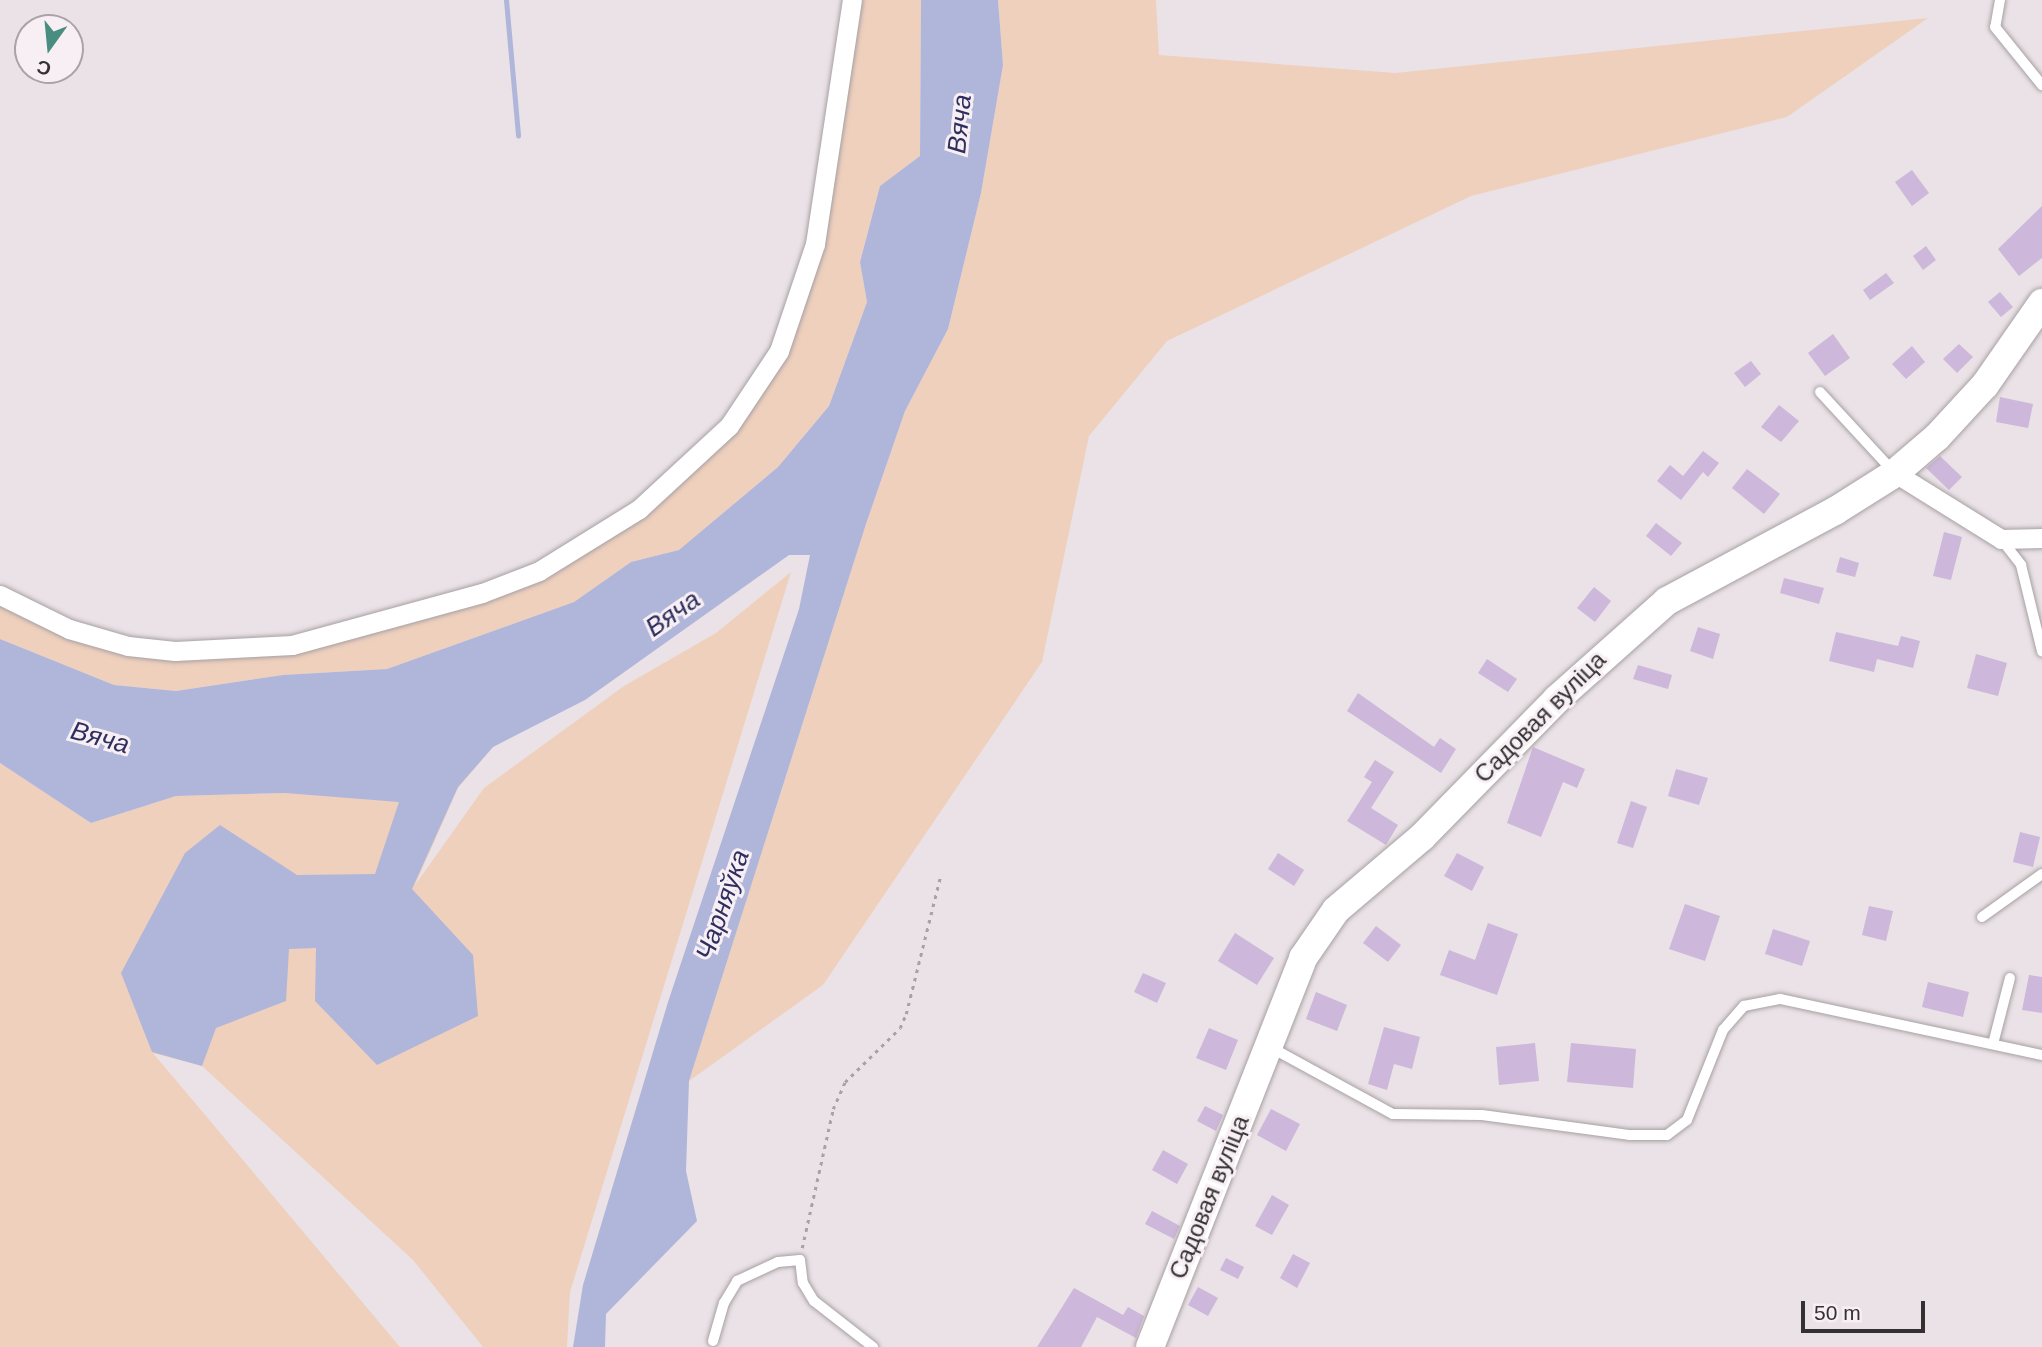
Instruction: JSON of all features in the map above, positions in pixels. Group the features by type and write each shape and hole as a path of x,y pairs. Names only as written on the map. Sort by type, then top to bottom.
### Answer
{"street":[{"path":"0,595 69,629 128,646 175,651 292,645 482,593 540,571 639,509 729,426 779,351 815,244 852,0"},
{"name":"Садовая вуліца","path":"1150,1347 1303,958 1336,910 1422,837 1620,638 1667,601 1895,473 1985,385 2042,303"},
{"path":"1895,473 2001,539 2042,538"}],"lane":[{"path":"2000,0 1995,27 2042,85"},
{"path":"1820,392 1895,473"},
{"path":"2001,539 2021,565 2042,651"},
{"path":"1982,917 2042,874"},
{"path":"1993,1044 2010,978"},
{"path":"1269,1046 1393,1114 1482,1115 1629,1135 1667,1135 1688,1120 1723,1030 1744,1006 1780,999 2042,1055"},
{"path":"713,1341 737,1281 778,1262 800,1260 803,1283 814,1301 873,1347"}],"path":[{"path":"800,1260 832,1109 845,1082 900,1028 941,874"}],"shaded area":[{"path":"849,0 921,0 920,156 880,186 860,262 867,302 829,406 778,467 679,550 631,562 574,602 387,669 283,675 176,691 114,685 0,639 0,595 24,609 175,651 357,629 587,545 729,426 805,285"},
{"path":"998,0 1156,0 1159,55 1395,73 1928,18 1787,117 1471,196 1167,341 1089,436 1042,662 823,985 689,1081 866,524 905,411 948,329 981,193 1003,65"},
{"path":"791,572 570,1292 567,1347 483,1347 413,1260 202,1066 153,1053 400,1347 0,1347 0,763 91,823 176,796 285,793 493,747 458,788 415,885 484,788 624,686 716,633"}],"water":[{"path":"921,0 998,0 1003,65 981,193 948,329 905,411 866,524 689,1081 686,1171 697,1221 606,1314 605,1347 573,1347 583,1285 668,1002 799,609 810,555 789,555 585,700 493,747 458,787 412,889 473,955 478,1016 377,1065 315,1001 316,948 289,949 286,1001 216,1028 202,1066 152,1052 121,973 185,853 220,825 297,875 375,874 399,802 285,793 176,796 91,823 0,763 0,639 114,685 176,691 283,675 387,669 574,602 631,562 679,550 778,467 829,406 867,302 860,262 880,186 920,156"}],"building":[{"path":"1912,170 1929,193 1912,206 1895,182"},
{"path":"2042,206 2042,258 2019,276 1998,249"},
{"path":"1926,246 1936,260 1923,270 1913,256"},
{"path":"1886,273 1894,283 1870,300 1863,290"},
{"path":"2000,292 2013,307 2001,317 1988,302"},
{"path":"1833,334 1850,358 1825,376 1808,353"},
{"path":"1959,344 1973,357 1957,373 1943,359"},
{"path":"1912,346 1925,362 1906,379 1892,364"},
{"path":"1751,361 1761,374 1745,387 1734,373"},
{"path":"2000,397 2033,404 2028,428 1996,422"},
{"path":"1779,405 1799,421 1781,442 1761,427"},
{"path":"1703,451 1719,463 1708,477 1703,472 1681,500 1657,481 1670,465 1683,476"},
{"path":"1940,456 1962,477 1949,490 1926,468"},
{"path":"1747,469 1780,494 1764,514 1732,488"},
{"path":"1656,523 1682,543 1671,556 1646,536"},
{"path":"1944,532 1962,537 1951,580 1933,576"},
{"path":"1840,557 1859,563 1855,577 1836,572"},
{"path":"1784,578 1824,588 1819,604 1780,593"},
{"path":"1594,587 1611,601 1595,622 1577,608"},
{"path":"1698,627 1720,634 1713,659 1690,651"},
{"path":"1836,632 1898,646 1901,636 1920,641 1913,668 1877,659 1874,672 1829,661"},
{"path":"1976,654 2007,663 1998,696 1967,688"},
{"path":"1487,659 1517,679 1508,692 1478,673"},
{"path":"1638,665 1672,675 1668,689 1633,679"},
{"path":"1358,693 1434,747 1440,738 1456,749 1441,773 1347,711"},
{"path":"1533,747 1585,769 1577,788 1563,782 1541,837 1507,823"},
{"path":"1375,760 1394,772 1371,808 1398,825 1386,845 1347,821 1372,782 1364,777"},
{"path":"1676,769 1708,778 1699,805 1668,796"},
{"path":"1631,801 1647,807 1633,848 1617,843"},
{"path":"2020,832 2040,837 2033,867 2013,862"},
{"path":"1278,853 1304,870 1294,886 1268,869"},
{"path":"1457,853 1484,867 1472,891 1444,876"},
{"path":"1685,904 1720,916 1705,961 1669,949"},
{"path":"1869,906 1893,911 1886,941 1862,935"},
{"path":"1488,923 1518,934 1497,995 1440,975 1449,950 1475,960"},
{"path":"1376,926 1401,945 1388,962 1363,943"},
{"path":"1773,929 1810,941 1802,966 1765,954"},
{"path":"1235,933 1274,958 1257,985 1218,961"},
{"path":"1143,973 1166,983 1157,1003 1134,992"},
{"path":"2029,975 2042,977 2042,1013 2022,1010"},
{"path":"1928,982 1969,992 1963,1017 1922,1007"},
{"path":"1316,992 1347,1005 1337,1031 1306,1019"},
{"path":"1384,1027 1420,1037 1412,1069 1394,1064 1387,1090 1368,1084"},
{"path":"1209,1028 1238,1040 1226,1070 1196,1058"},
{"path":"1535,1043 1539,1081 1499,1085 1496,1047"},
{"path":"1571,1043 1636,1049 1633,1088 1567,1082"},
{"path":"1205,1106 1223,1115 1216,1131 1197,1121"},
{"path":"1271,1109 1300,1124 1286,1151 1257,1135"},
{"path":"1163,1150 1188,1164 1177,1184 1152,1170"},
{"path":"1272,1195 1289,1205 1272,1235 1255,1226"},
{"path":"1152,1211 1180,1226 1174,1239 1145,1224"},
{"path":"1293,1254 1310,1263 1297,1288 1280,1278"},
{"path":"1226,1258 1244,1267 1238,1279 1220,1270"},
{"path":"1198,1287 1218,1298 1208,1316 1188,1305"},
{"path":"1074,1288 1123,1315 1128,1307 1144,1316 1136,1338 1097,1317 1081,1347 1037,1347"}],"waterway":[{"path":"506,0 518,135"}],"water label":[{"name":"Вяча","path":"960,124"},
{"name":"Вяча","path":"673,614"},
{"name":"Вяча","path":"100,738"},
{"name":"Чарняўка","path":"723,905"}]}
